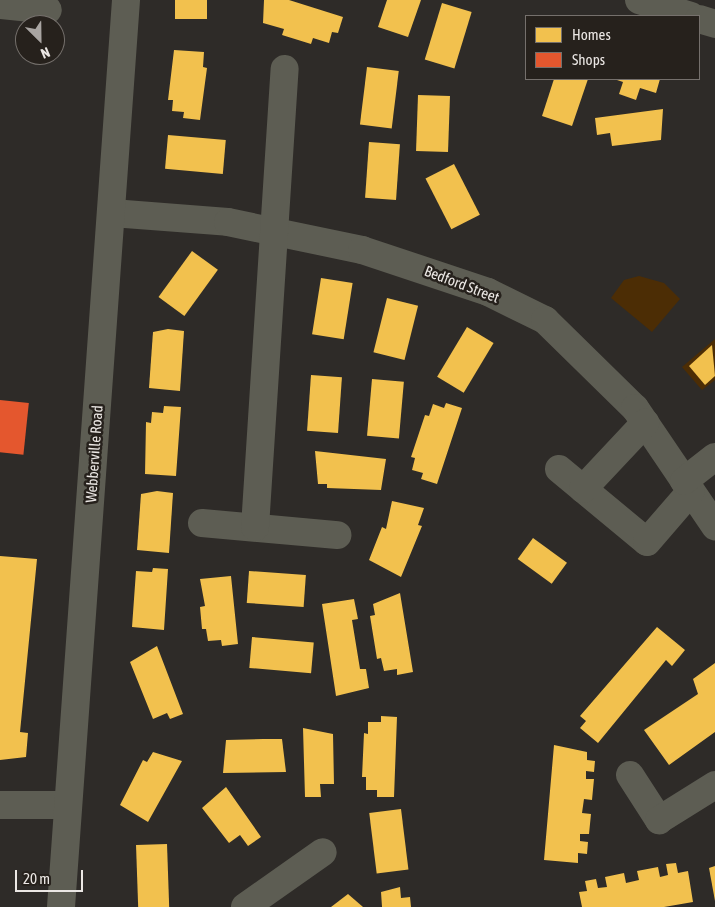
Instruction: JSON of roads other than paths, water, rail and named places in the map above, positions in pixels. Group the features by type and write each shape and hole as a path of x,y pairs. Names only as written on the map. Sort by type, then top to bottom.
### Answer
{"street":[{"name":"Webberville Road","path":"61,907 126,0"},
{"path":"638,0 688,15"},
{"path":"0,5 48,10"},
{"path":"700,19 715,24"},
{"path":"255,527 285,69"},
{"name":"Bedford Street","path":"112,213 228,222 362,250 488,292 545,320 589,359 645,423 715,526"},
{"path":"583,489 645,423"},
{"path":"559,469 647,542 688,486 715,457"},
{"path":"202,523 337,535"},
{"path":"630,775 659,820 715,785"},
{"path":"0,805 67,805"},
{"path":"245,907 323,852"}]}
